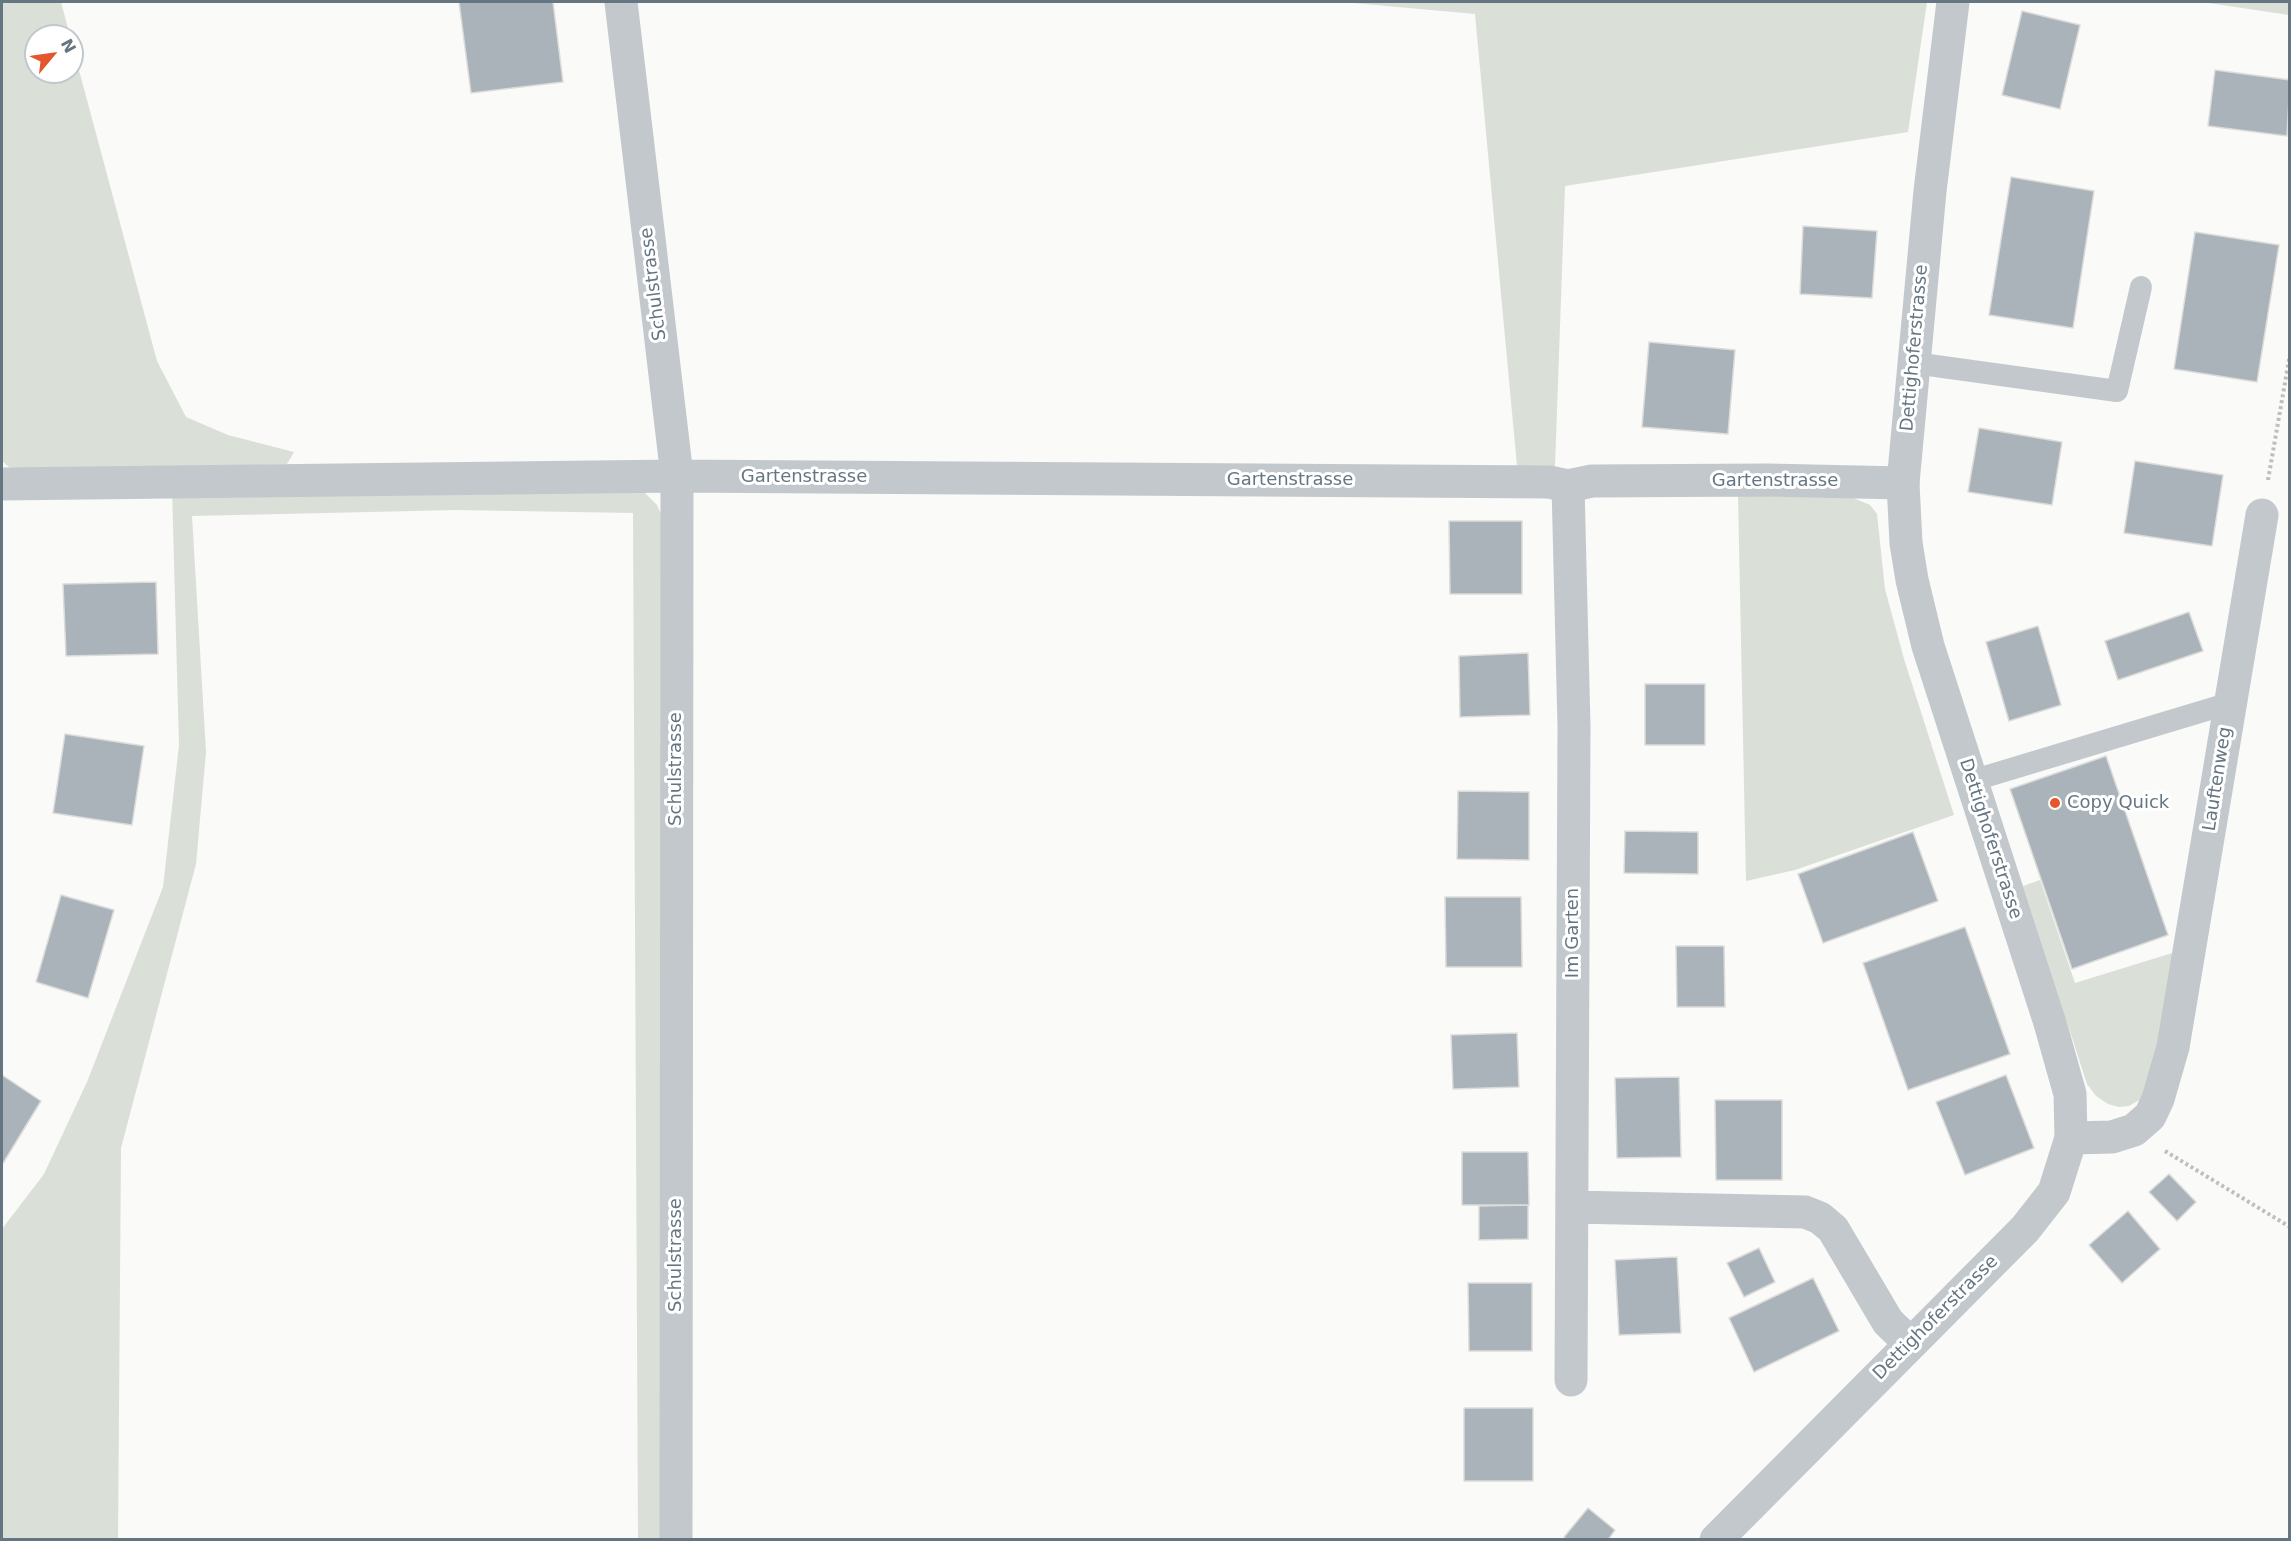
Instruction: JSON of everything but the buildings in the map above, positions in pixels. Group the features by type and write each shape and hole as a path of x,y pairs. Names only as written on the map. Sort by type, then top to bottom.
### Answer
{"street":[{"name":"Schulstrasse","path":"621,2 676,476 676,1539"},
{"name":"Dettighoferstrasse","path":"1716,1539 2025,1229 2054,1192 2071,1138 2070,1094 2050,1023 1928,646 1912,580 1906,543 1903,483 1941,85 1953,2"},
{"name":"Gartenstrasse","path":"2,484 676,476 1537,482 1568,486 1603,481 1767,480 1903,483"},
{"name":"Im Garten","path":"1568,486 1574,726 1571,1380"},
{"name":"Lauftenweg","path":"2134,1130 2150,1116 2158,1099 2173,1047 2262,515"},
{"path":"2071,1138 2112,1137 2134,1130"},
{"path":"1572,1207 1805,1212 1833,1229 1888,1322 1910,1343"}],"lane":[{"path":"1914,363 2117,391 2141,287"},
{"path":"1971,781 2230,703"}],"path":[{"path":"2262,515 2289,354"},
{"path":"2134,1130 2172,1156 2289,1227"}],"shaded area":[{"path":"2,2 61,2 67,24 24,24 24,84 83,84 157,361 186,417 228,435 294,452 287,464 60,472 27,471 9,467 2,461"},
{"path":"1343,2 1927,2 1908,132 1565,186 1555,466 1517,466 1475,14"},
{"path":"2202,2 2289,2 2289,15"},
{"path":"172,488 641,489 657,505 663,518 667,1539 638,1539 633,513 457,510 192,516 206,752 196,864 121,1148 118,1539 2,1539 2,1229 44,1174 87,1082 163,887 179,745"},
{"path":"1738,496 1851,497 1870,505 1877,514 1885,589 1904,659 1954,815 1795,870 1746,881"},
{"path":"2040,880 2075,983 2182,950 2164,1047 2141,1099 2129,1106 2119,1107 2108,1104 2096,1096 2087,1084 2023,886"}],"place":[{"name":"Copy Quick","path":"2055,803"}]}
